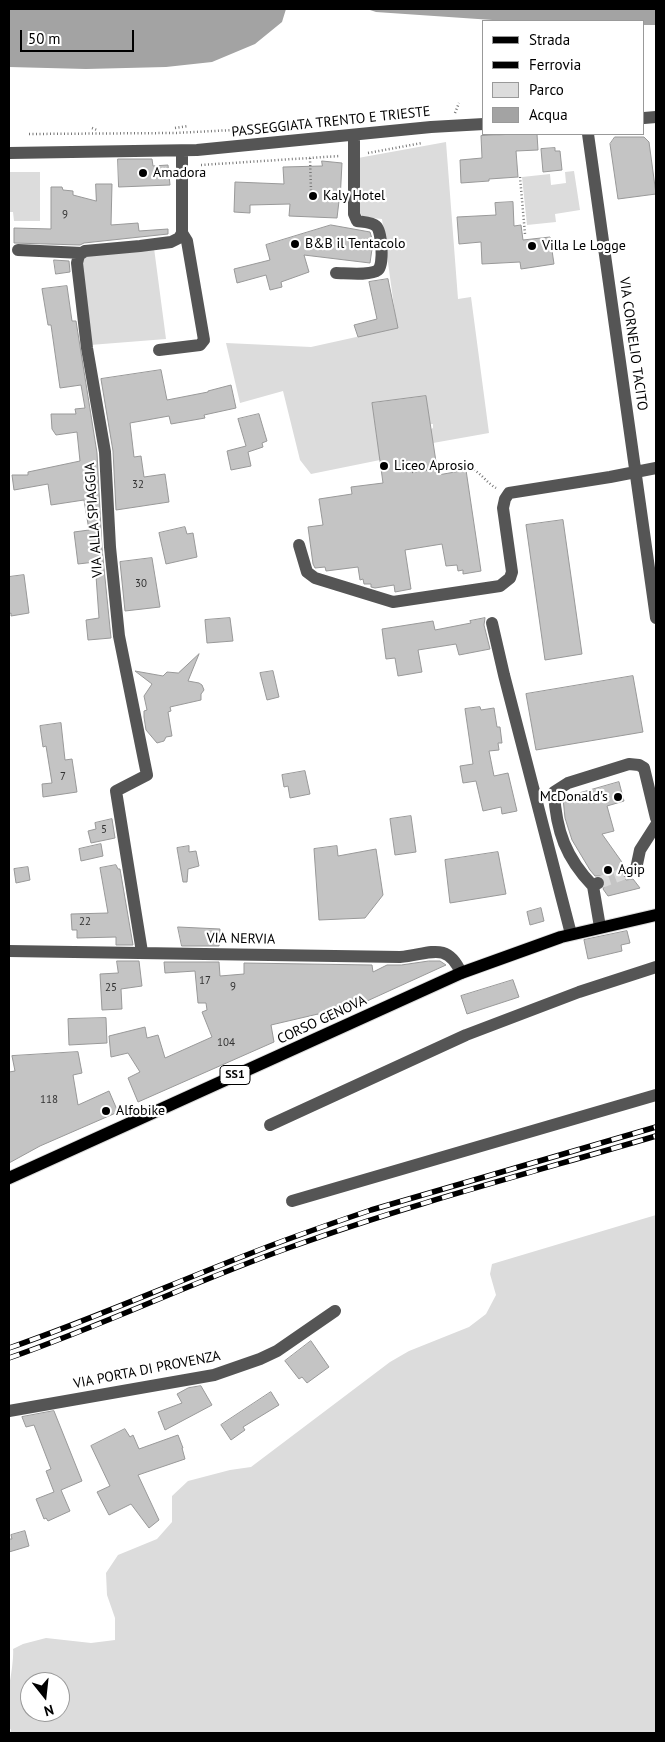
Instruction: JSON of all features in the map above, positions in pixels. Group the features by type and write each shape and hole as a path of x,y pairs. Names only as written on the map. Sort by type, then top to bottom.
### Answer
{"main road":[{"name":"CORSO GENOVA","path":"9,1178 460,973 572,934 656,915"}],"street":[{"name":"PASSEGGIATA TRENTO E TRIESTE","path":"9,153 182,151 482,124"},
{"path":"336,273 372,272 378,270 382,264 379,230 373,224 357,220 354,214 354,135"},
{"name":"VIA CORNELIO TACITO","path":"588,135 656,618"},
{"path":"18,250 82,253 172,242 179,238 182,233 182,151"},
{"path":"159,350 200,345 204,340 188,241 182,233"},
{"name":"VIA ALLA SPIAGGIA","path":"82,253 79,255 77,263 86,348 105,452 110,548 118,636 147,775 116,790 142,952"},
{"path":"299,545 308,572 315,578 393,602 500,586 510,578 512,572 504,508 505,499 509,493 656,468"},
{"path":"492,623 572,934"},
{"path":"600,927 595,885 578,871 561,839 554,792 568,784 629,764 639,765 644,768 656,818"},
{"path":"628,872 636,869 640,850 656,825"},
{"name":"VIA NERVIA","path":"9,951 400,957 439,952 448,954 453,958 460,973"},
{"path":"270,1125 466,1035 579,992 656,967"},
{"path":"292,1201 656,1095"},
{"name":"VIA PORTA DI PROVENZA","path":"9,1410 214,1375 260,1359 276,1351 335,1311"}],"path":[{"path":"451,114 455,114 459,102"},
{"path":"175,128 188,126"},
{"path":"92,128 97,130"},
{"path":"28,134 175,133 262,129"},
{"path":"182,165 355,155 426,142"},
{"path":"310,158 311,191"},
{"path":"520,177 525,234"},
{"path":"412,472 453,466 471,467 490,485 509,493"}],"green space":[{"path":"446,142 458,299 471,297 489,433 433,443 431,429 433,424 430,424 426,396 372,403 380,460 311,474 300,460 283,391 240,403 226,343 311,347 397,328 382,219 363,217 357,208 358,158"},
{"path":"574,171 580,210 555,214 556,222 527,225 522,177 550,174 551,185 566,183 565,172"},
{"path":"9,172 40,172 40,221 14,221 13,212 9,212"},
{"path":"154,248 166,339 90,345 81,267 85,256"},
{"path":"656,1215 656,1733 10,1733 9,1685 13,1649 23,1644 46,1638 91,1643 115,1640 115,1618 107,1595 106,1573 118,1555 157,1539 172,1522 172,1496 188,1481 230,1470 251,1467 390,1362 409,1351 469,1327 486,1314 496,1295 490,1274 492,1264"}],"water":[{"path":"9,9 286,9 282,22 255,44 212,62 166,67 86,69 9,67"},
{"path":"367,9 656,9 656,25 645,25 645,20 492,20 376,12"}],"building":[{"path":"537,135 538,150 516,151 518,177 461,183 460,160 482,158 481,136"},
{"path":"615,137 644,137 649,142 656,194 618,199 610,144"},
{"path":"555,148 555,151 560,151 562,170 543,172 541,149"},
{"path":"118,159 152,159 153,166 168,165 170,185 119,187"},
{"path":"322,161 342,163 337,218 289,216 290,204 250,205 250,213 234,212 235,182 284,184 283,167 322,166"},
{"path":"96,184 112,184 111,225 138,223 139,231 168,229 168,234 80,245 14,243 14,228 51,229 51,187 62,187 63,190 73,191 73,195 96,201"},
{"path":"513,202 514,226 521,225 523,240 550,237 554,264 521,269 520,262 482,264 481,242 459,244 457,217 496,215 495,203"},
{"path":"331,225 370,232 373,242 370,263 304,255 309,272 281,282 282,287 270,290 266,275 237,283 234,269 270,260 266,245"},
{"path":"54,260 69,261 70,272 56,274"},
{"path":"388,279 398,328 358,337 354,325 377,319 369,282"},
{"path":"67,286 72,321 76,321 97,453 102,548 111,638 88,640 86,620 99,618 95,562 78,564 74,532 89,530 84,500 51,505 48,484 14,490 12,475 28,475 28,472 80,461 77,432 56,435 52,429 51,414 76,414 75,409 85,408 81,385 60,388 51,325 48,325 42,289"},
{"path":"161,370 167,400 208,392 231,385 236,408 204,415 205,418 171,424 169,416 130,423 134,457 141,456 144,477 165,474 169,502 116,510 113,451 101,379"},
{"path":"426,396 438,475 466,470 481,571 463,574 463,570 458,571 457,565 446,566 442,544 405,550 411,589 395,592 394,585 371,587 371,584 364,584 363,579 360,580 358,567 326,571 325,567 315,568 308,527 323,525 319,499 352,494 351,487 383,483 372,403"},
{"path":"259,414 267,441 262,443 263,447 248,452 251,466 231,470 227,451 246,446 238,419"},
{"path":"563,520 582,654 545,660 526,525"},
{"path":"185,527 187,534 193,533 197,557 166,564 159,533"},
{"path":"152,558 160,607 125,611 120,562"},
{"path":"24,575 29,613 11,616 11,613 9,614 9,577"},
{"path":"230,618 233,641 207,643 205,620"},
{"path":"485,618 484,625 490,649 459,655 456,644 418,650 422,672 398,676 395,658 386,659 382,629 433,621 435,630 471,623 470,621"},
{"path":"199,654 188,681 202,685 204,690 201,694 201,700 170,707 171,711 168,712 172,736 166,737 164,741 157,743 146,730 144,717 144,711 147,710 144,696 152,684 135,671 163,676 167,672 178,673"},
{"path":"273,671 279,697 267,700 260,673"},
{"path":"633,676 643,732 536,750 526,694"},
{"path":"480,707 481,710 494,708 497,727 500,727 502,743 498,743 499,750 489,751 494,776 508,773 517,811 502,814 501,807 483,811 476,781 463,783 460,766 473,764 465,709"},
{"path":"61,723 65,760 72,759 77,792 43,797 42,784 52,783 46,746 43,747 40,726"},
{"path":"305,771 310,794 290,798 288,786 284,787 282,775"},
{"path":"619,782 624,801 607,806 614,831 602,834 624,865 620,870 621,875 626,880 633,879 640,888 608,896 603,889 606,883 605,878 595,876 572,840 565,818 563,798"},
{"path":"411,816 416,852 395,855 390,819"},
{"path":"112,819 115,838 91,843 88,831 96,829 95,823"},
{"path":"101,844 103,856 81,861 79,849"},
{"path":"189,846 189,852 196,851 199,866 188,869 187,882 183,882 177,848"},
{"path":"337,846 338,856 376,849 383,895 365,918 319,920 314,849"},
{"path":"498,852 506,894 450,903 445,860"},
{"path":"116,865 120,869 133,945 116,945 116,937 77,938 77,930 72,930 71,914 108,913 100,868"},
{"path":"28,867 30,880 16,883 14,869"},
{"path":"541,908 544,921 530,925 527,912"},
{"path":"178,927 220,929 219,946 182,946"},
{"path":"627,931 630,943 621,945 622,951 588,959 584,940"},
{"path":"117,961 139,961 142,986 121,989 122,1009 102,1010 100,974 118,973"},
{"path":"440,961 446,965 321,1022 318,1014 271,1025 274,1042 138,1102 128,1078 140,1072 128,1053 111,1057 109,1036 145,1027 147,1038 158,1035 165,1058 212,1037 202,1012 207,1010 206,1003 198,1003 195,971 165,973 164,962 219,962 220,976 244,974 244,963 372,965 373,972 387,965"},
{"path":"513,980 519,997 467,1014 461,996"},
{"path":"106,1018 107,1043 69,1045 68,1019"},
{"path":"78,1052 82,1073 73,1075 78,1105 109,1091 118,1112 40,1146 9,1163 9,1072 15,1071 12,1056"},
{"path":"311,1341 329,1367 307,1383 302,1377 299,1379 285,1361"},
{"path":"201,1386 212,1405 165,1430 158,1412 182,1403 177,1394 188,1388"},
{"path":"271,1392 279,1405 243,1427 245,1430 231,1440 221,1425"},
{"path":"54,1411 82,1481 61,1490 70,1511 48,1521 46,1518 44,1519 36,1499 54,1492 46,1471 51,1469 34,1425 26,1427 22,1417"},
{"path":"125,1429 130,1437 133,1435 139,1449 178,1435 183,1448 185,1459 138,1475 159,1520 149,1528 131,1504 109,1515 97,1492 110,1486 91,1446"},
{"path":"25,1531 29,1546 9,1552 9,1539 12,1539 11,1535"}],"tunnel":[{"path":"598,883 628,872"}],"railway":[{"path":"9,1348 264,1248 371,1210 656,1127"},
{"path":"9,1358 80,1332 255,1260 336,1231 427,1202 656,1136"}],"place":[{"name":"Amadora","path":"143,173"},
{"name":"Kaly Hotel","path":"313,196"},
{"name":"B&B il Tentacolo","path":"295,244"},
{"name":"Villa Le Logge","path":"532,246"},
{"name":"Liceo Aprosio","path":"384,466"},
{"name":"McDonald's","path":"618,797"},
{"name":"Agip","path":"608,870"},
{"name":"Alfobike","path":"106,1111"}]}
